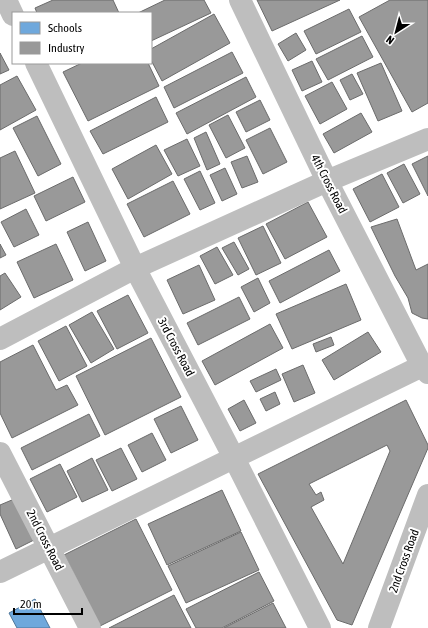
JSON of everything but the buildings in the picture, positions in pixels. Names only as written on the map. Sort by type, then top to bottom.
[{"type":"street","points":[[6,0],[12,14]]},
{"type":"street","name":"4th Cross Road","points":[[240,0],[327,181],[425,369]]},
{"type":"street","name":"3rd Cross Road","points":[[36,64],[135,268],[234,458],[320,628]]},
{"type":"street","points":[[0,339],[135,268],[327,181],[428,139]]},
{"type":"street","points":[[0,572],[234,458],[425,369]]},
{"type":"street","name":"2nd Cross Road","points":[[0,453],[90,628]]},
{"type":"street","name":"2nd Cross Road","points":[[379,628],[428,495]]}]
